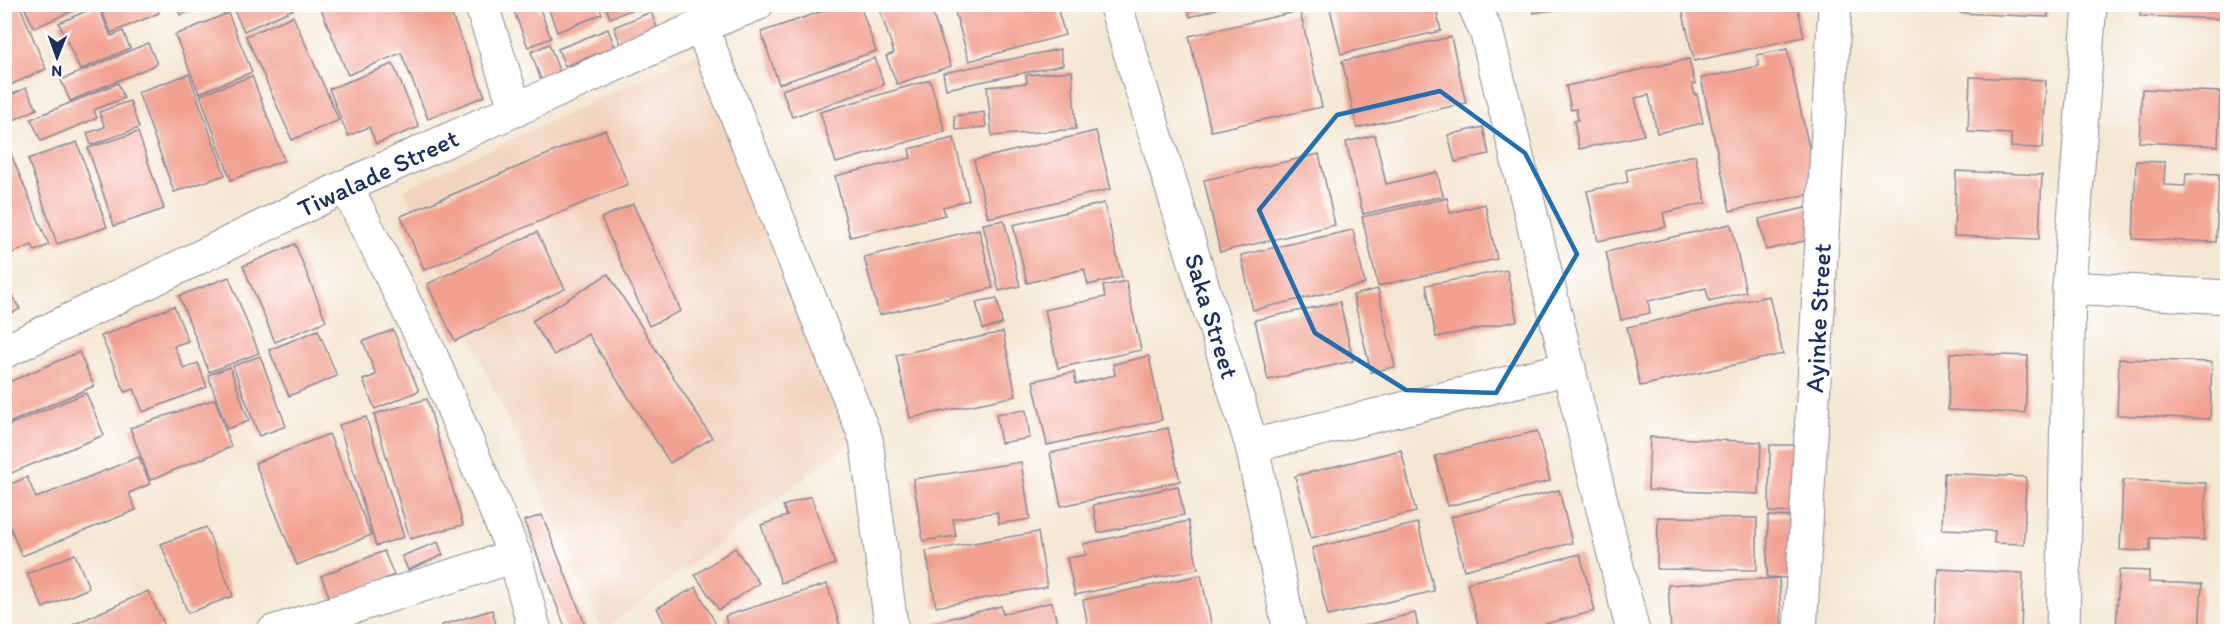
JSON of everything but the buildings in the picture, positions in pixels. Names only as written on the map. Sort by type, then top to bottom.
[{"type":"street","points":[[481,4],[516,110]]},
{"type":"street","name":"Tiwalade Street","points":[[4,352],[346,186],[700,26],[757,4]]},
{"type":"street","name":"Saka Street","points":[[1115,4],[1252,446],[1290,632]]},
{"type":"street","points":[[1474,4],[1487,34],[1633,632]]},
{"type":"street","name":"Ayinke Street","points":[[1800,632],[1835,4]]},
{"type":"street","points":[[2063,632],[2069,288],[2090,4]]},
{"type":"street","points":[[700,26],[866,439],[892,632]]},
{"type":"street","points":[[346,186],[430,353],[515,556],[535,632]]},
{"type":"street","points":[[2069,288],[2228,297]]},
{"type":"street","points":[[1252,446],[1569,368]]},
{"type":"street","points":[[273,632],[515,556]]},
{"type":"highlighted area","points":[[1440,91],[1525,153],[1577,254],[1496,393],[1406,390],[1315,333],[1259,210],[1337,115]]},
{"type":"shaded area","points":[[712,46],[855,440],[603,631],[404,189]]}]
